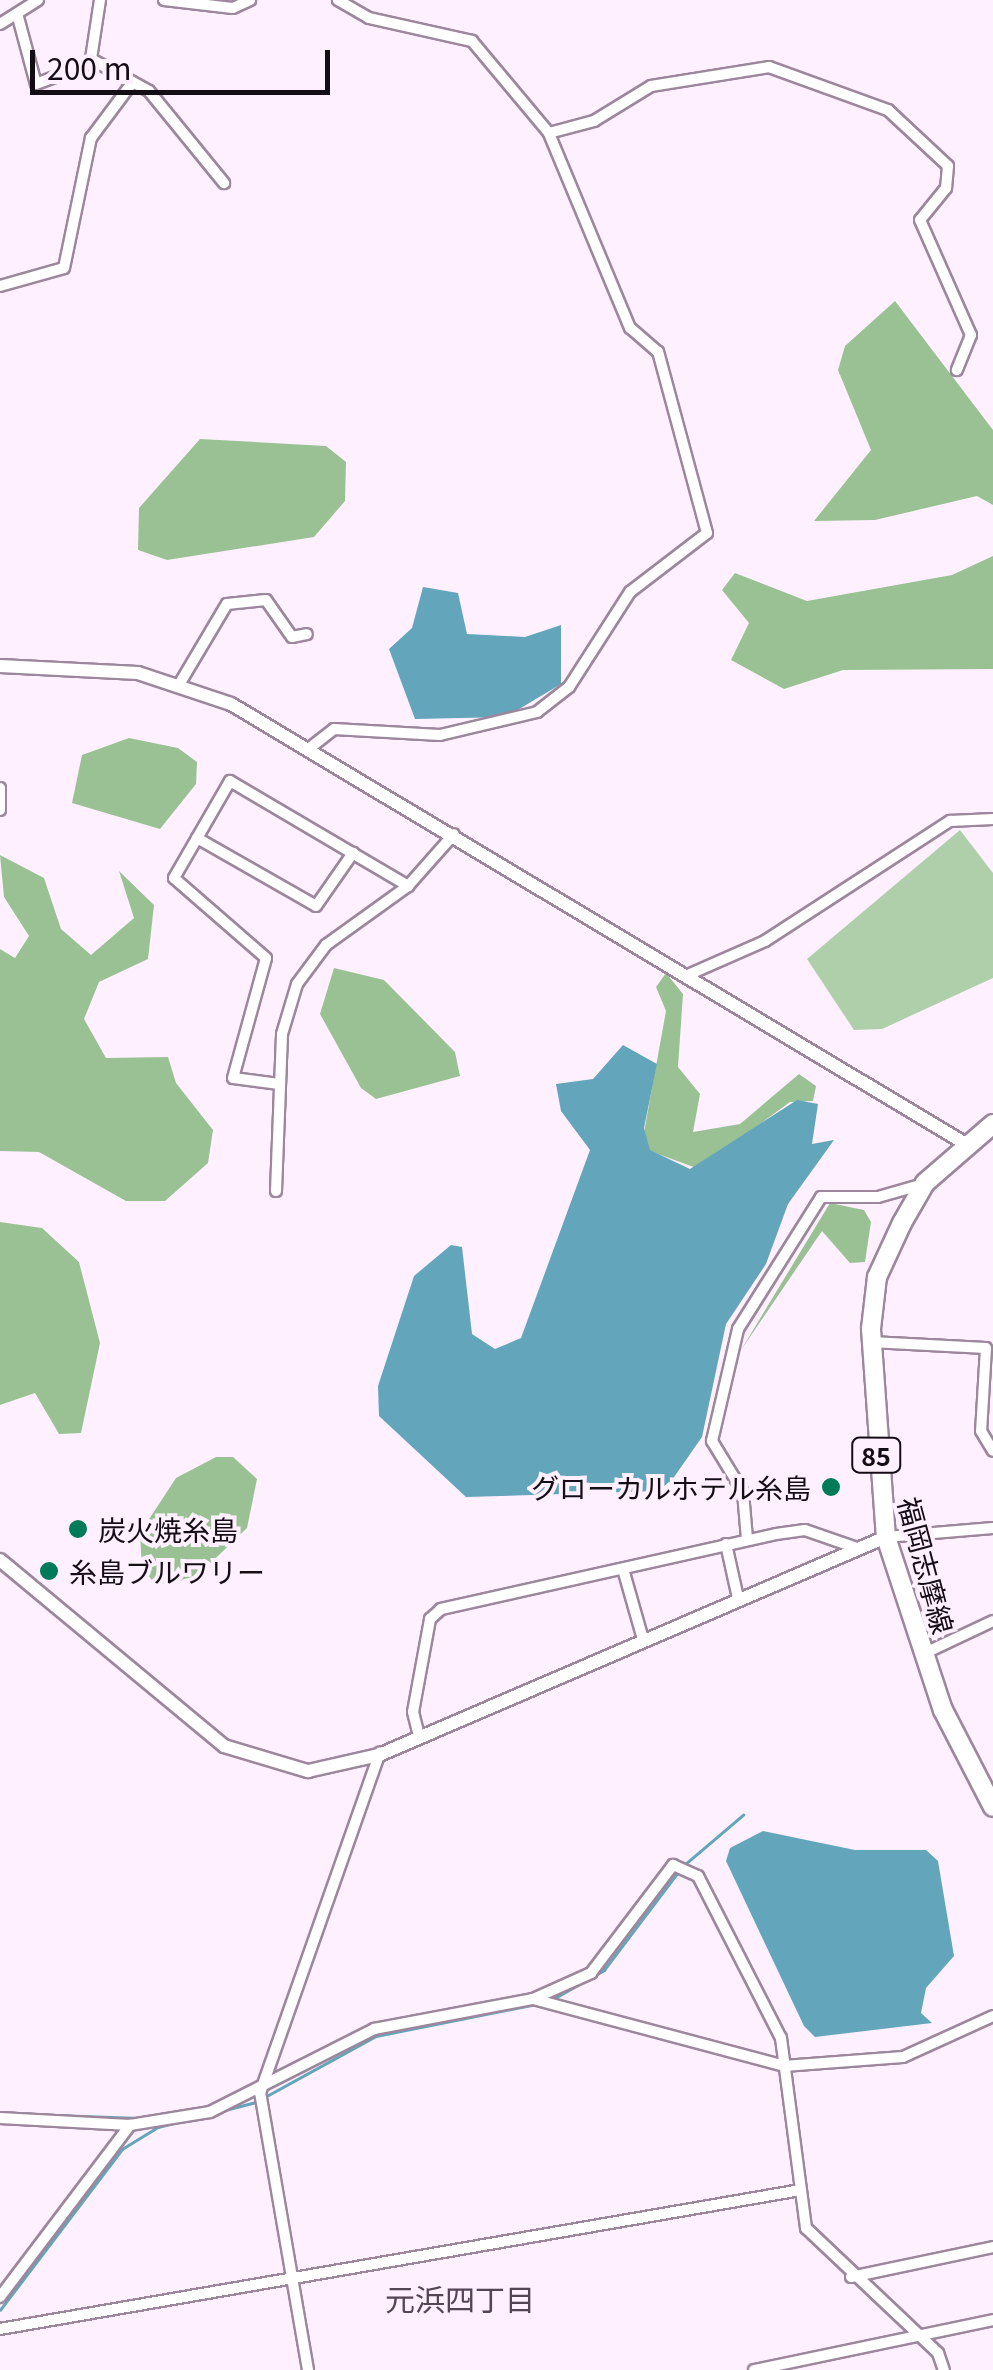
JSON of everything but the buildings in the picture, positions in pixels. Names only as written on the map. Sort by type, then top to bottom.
[{"type":"main road","name":"福岡志摩線","points":[[991,1797],[922,1655],[886,1537],[871,1342],[878,1276],[925,1184],[993,1124]]},
{"type":"street","points":[[0,24],[18,17],[38,0]]},
{"type":"street","points":[[94,62],[100,0]]},
{"type":"street","points":[[164,0],[232,8],[250,0]]},
{"type":"street","points":[[312,747],[334,730],[440,735],[537,712],[569,687],[630,592],[707,534],[658,352],[630,328],[549,133],[472,41],[369,18],[338,0]]},
{"type":"street","points":[[18,17],[36,84],[94,62],[132,83],[224,183]]},
{"type":"street","points":[[549,133],[594,120],[650,86],[769,67],[888,110],[948,166],[946,188],[920,220],[971,334],[957,370]]},
{"type":"street","points":[[0,286],[64,268],[92,138],[132,83]]},
{"type":"street","points":[[180,683],[227,604],[266,600],[292,637],[306,634]]},
{"type":"street","points":[[0,666],[180,683],[312,747],[966,1144]]},
{"type":"street","points":[[279,1084],[234,1081],[266,961],[174,878],[230,781],[408,886]]},
{"type":"street","points":[[0,788],[0,810]]},
{"type":"street","points":[[690,974],[766,941],[950,821],[993,819]]},
{"type":"street","points":[[276,1191],[279,1084],[287,1014],[308,966],[408,886],[454,834]]},
{"type":"street","points":[[197,838],[316,906],[353,853]]},
{"type":"street","points":[[746,1539],[743,1492],[712,1440],[738,1329],[821,1197],[878,1197],[925,1184]]},
{"type":"street","points":[[871,1342],[986,1348],[981,1431],[993,1451]]},
{"type":"street","points":[[0,1560],[239,1756],[308,1771],[380,1753],[886,1537],[993,1528]]},
{"type":"street","points":[[419,1736],[412,1712],[435,1612],[746,1539],[806,1530],[857,1548]]},
{"type":"street","points":[[726,1544],[738,1598]]},
{"type":"street","points":[[623,1568],[643,1639]]},
{"type":"street","points":[[922,1655],[993,1621]]},
{"type":"street","points":[[308,2370],[261,2097],[380,1753]]},
{"type":"street","points":[[0,2118],[130,2126],[261,2097],[374,2029],[534,2000],[591,1974],[673,1864],[698,1876],[780,2038],[795,2190],[806,2228],[851,2276],[924,2339],[944,2370]]},
{"type":"street","points":[[534,2000],[784,2066],[902,2057],[993,2016]]},
{"type":"street","points":[[0,2297],[130,2126]]},
{"type":"street","points":[[0,2329],[292,2281],[795,2190]]},
{"type":"street","points":[[851,2276],[993,2247]]},
{"type":"street","points":[[754,2370],[924,2339],[993,2320]]},
{"type":"green space","points":[[895,301],[993,430],[993,505],[977,496],[875,520],[814,521],[871,450],[838,370],[845,346]]},
{"type":"green space","points":[[200,439],[326,446],[346,462],[345,501],[314,537],[167,560],[138,550],[139,508]]},
{"type":"green space","points":[[993,556],[993,669],[843,670],[784,689],[731,660],[749,623],[722,590],[735,573],[807,601],[952,575]]},
{"type":"green space","points":[[129,738],[178,748],[197,762],[196,784],[160,829],[72,803],[82,755]]},
{"type":"green space","points":[[960,830],[993,873],[993,978],[882,1029],[854,1030],[807,959]]},
{"type":"green space","points":[[0,855],[44,878],[61,929],[91,955],[134,918],[119,871],[154,905],[148,959],[99,982],[84,1019],[106,1058],[168,1057],[176,1083],[213,1130],[208,1163],[165,1201],[126,1201],[39,1152],[0,1151],[0,949],[15,958],[29,936],[4,897]]},
{"type":"green space","points":[[334,968],[384,980],[455,1052],[460,1076],[376,1099],[361,1088],[320,1014]]},
{"type":"green space","points":[[666,973],[683,994],[678,1067],[700,1094],[693,1132],[740,1124],[799,1074],[816,1086],[813,1101],[790,1102],[699,1169],[650,1151],[643,1138],[666,1011],[656,987]]},
{"type":"green space","points":[[830,1203],[864,1210],[871,1222],[865,1262],[850,1263],[822,1231],[741,1350]]},
{"type":"green space","points":[[0,1222],[42,1228],[79,1262],[100,1343],[81,1433],[59,1434],[35,1393],[0,1405]]},
{"type":"green space","points":[[216,1457],[233,1457],[257,1479],[247,1528],[195,1578],[156,1585],[142,1568],[140,1533],[176,1478]]},
{"type":"water","points":[[423,587],[458,593],[467,634],[525,637],[561,625],[561,684],[506,717],[415,719],[389,649],[412,628]]},
{"type":"water","points":[[623,1045],[657,1064],[644,1128],[650,1150],[690,1169],[797,1100],[818,1104],[812,1144],[834,1140],[788,1204],[766,1264],[726,1324],[702,1437],[672,1480],[658,1491],[466,1497],[379,1416],[378,1386],[414,1276],[451,1245],[462,1247],[472,1334],[495,1349],[521,1338],[590,1150],[561,1111],[556,1084],[593,1079]]},
{"type":"water","points":[[763,1831],[855,1850],[926,1850],[938,1861],[954,1956],[926,1988],[921,2013],[932,2023],[815,2037],[804,2026],[726,1861],[730,1848]]},
{"type":"waterway","points":[[683,1866],[743,1815]]},
{"type":"waterway","points":[[553,1999],[604,1970],[678,1872]]},
{"type":"waterway","points":[[263,2098],[376,2036],[536,2004]]},
{"type":"waterway","points":[[0,2310],[122,2149],[158,2127],[256,2102]]},
{"type":"waterway","points":[[27,2114],[139,2118]]},
{"type":"place","name":"グローカルホテル糸島","points":[[831,1487]]},
{"type":"place","name":"炭火焼糸島","points":[[78,1529]]},
{"type":"place","name":"糸島ブルワリー","points":[[49,1571]]},
{"type":"district","name":"元浜四丁目","points":[[460,2298]]}]
